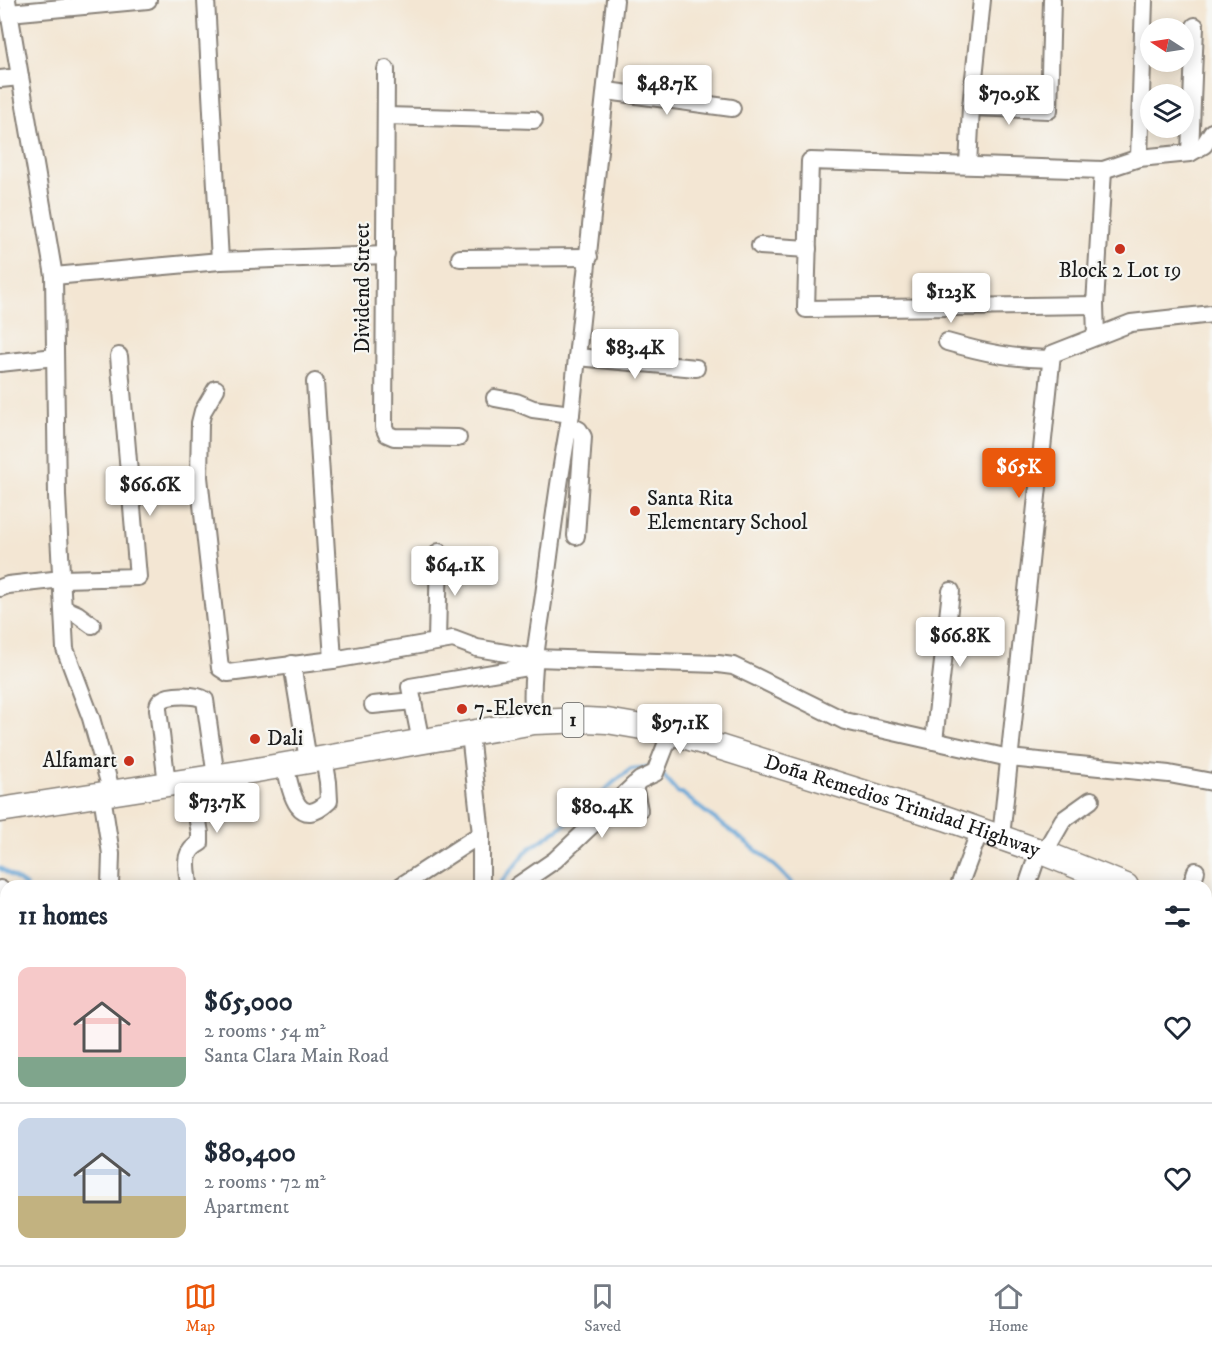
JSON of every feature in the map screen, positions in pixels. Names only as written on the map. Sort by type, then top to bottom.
[{"type":"highway","name":"Doña Remedios Trinidad Highway","points":[[0,810],[216,777],[534,722],[607,721],[671,732],[991,834],[1111,880]]},
{"type":"street","points":[[110,880],[107,794],[91,718],[65,649],[57,496],[54,276],[8,7],[148,0]]},
{"type":"street","points":[[206,0],[220,261]]},
{"type":"street","points":[[534,722],[531,698],[535,662],[559,477],[570,419],[615,0]]},
{"type":"street","points":[[968,165],[971,107],[982,0]]},
{"type":"street","points":[[971,107],[1048,110],[1052,0]]},
{"type":"street","points":[[1139,158],[1144,0]]},
{"type":"street","points":[[1190,153],[1195,26]]},
{"type":"street","name":"Dividend Street","points":[[386,69],[384,427],[387,434],[394,438],[458,438]]},
{"type":"street","points":[[0,79],[20,78]]},
{"type":"street","points":[[607,91],[732,108]]},
{"type":"street","points":[[386,116],[534,120]]},
{"type":"street","points":[[1095,305],[806,309],[810,161],[1103,170],[1139,158],[1190,153],[1204,145],[1212,132]]},
{"type":"street","points":[[1096,336],[1095,305],[1103,170]]},
{"type":"street","points":[[760,246],[808,249]]},
{"type":"street","points":[[54,276],[220,261],[386,255]]},
{"type":"street","points":[[460,258],[589,257]]},
{"type":"street","points":[[963,880],[991,834],[1010,758],[1052,354],[1131,323],[1212,314]]},
{"type":"street","points":[[947,342],[990,354],[1025,359],[1051,359]]},
{"type":"street","points":[[0,588],[8,585],[62,579],[138,577],[119,356]]},
{"type":"street","points":[[0,363],[55,357]]},
{"type":"street","points":[[577,357],[696,368]]},
{"type":"street","points":[[315,382],[333,660]]},
{"type":"street","points":[[216,389],[203,411],[200,423],[199,477],[220,668],[228,673],[333,660],[453,639],[477,648],[535,662]]},
{"type":"street","points":[[495,398],[516,402],[570,419],[584,438],[576,536]]},
{"type":"street","points":[[437,641],[439,552]]},
{"type":"street","points":[[934,741],[951,591]]},
{"type":"street","points":[[63,608],[77,614],[92,625]]},
{"type":"street","points":[[422,742],[410,687],[535,662],[718,664],[733,666],[844,721],[1010,758],[1169,774],[1212,782]]},
{"type":"street","points":[[292,664],[305,761]]},
{"type":"street","points":[[189,880],[188,851],[200,843],[200,833],[179,782],[158,709],[163,699],[199,695],[205,700],[216,777]]},
{"type":"street","points":[[373,705],[413,701]]},
{"type":"street","points":[[526,880],[555,860],[634,785],[655,773],[671,732]]},
{"type":"street","points":[[471,734],[481,834],[481,880]]},
{"type":"street","points":[[634,785],[639,810]]},
{"type":"street","points":[[1030,880],[1042,852],[1063,820],[1091,800]]},
{"type":"street","points":[[410,880],[481,834]]},
{"type":"waterway","points":[[503,880],[529,849],[570,821],[614,782],[631,769],[650,767]]},
{"type":"waterway","points":[[661,773],[678,793],[682,793],[768,860],[788,880]]},
{"type":"waterway","points":[[0,868],[17,880]]},
{"type":"place","name":"Block 2 Lot 19","points":[[1120,249]]},
{"type":"place","name":"Santa Rita Elementary School","points":[[635,511]]},
{"type":"place","name":"7-Eleven","points":[[462,709]]},
{"type":"place","name":"Dali","points":[[255,739]]},
{"type":"place","name":"Alfamart","points":[[129,761]]}]
